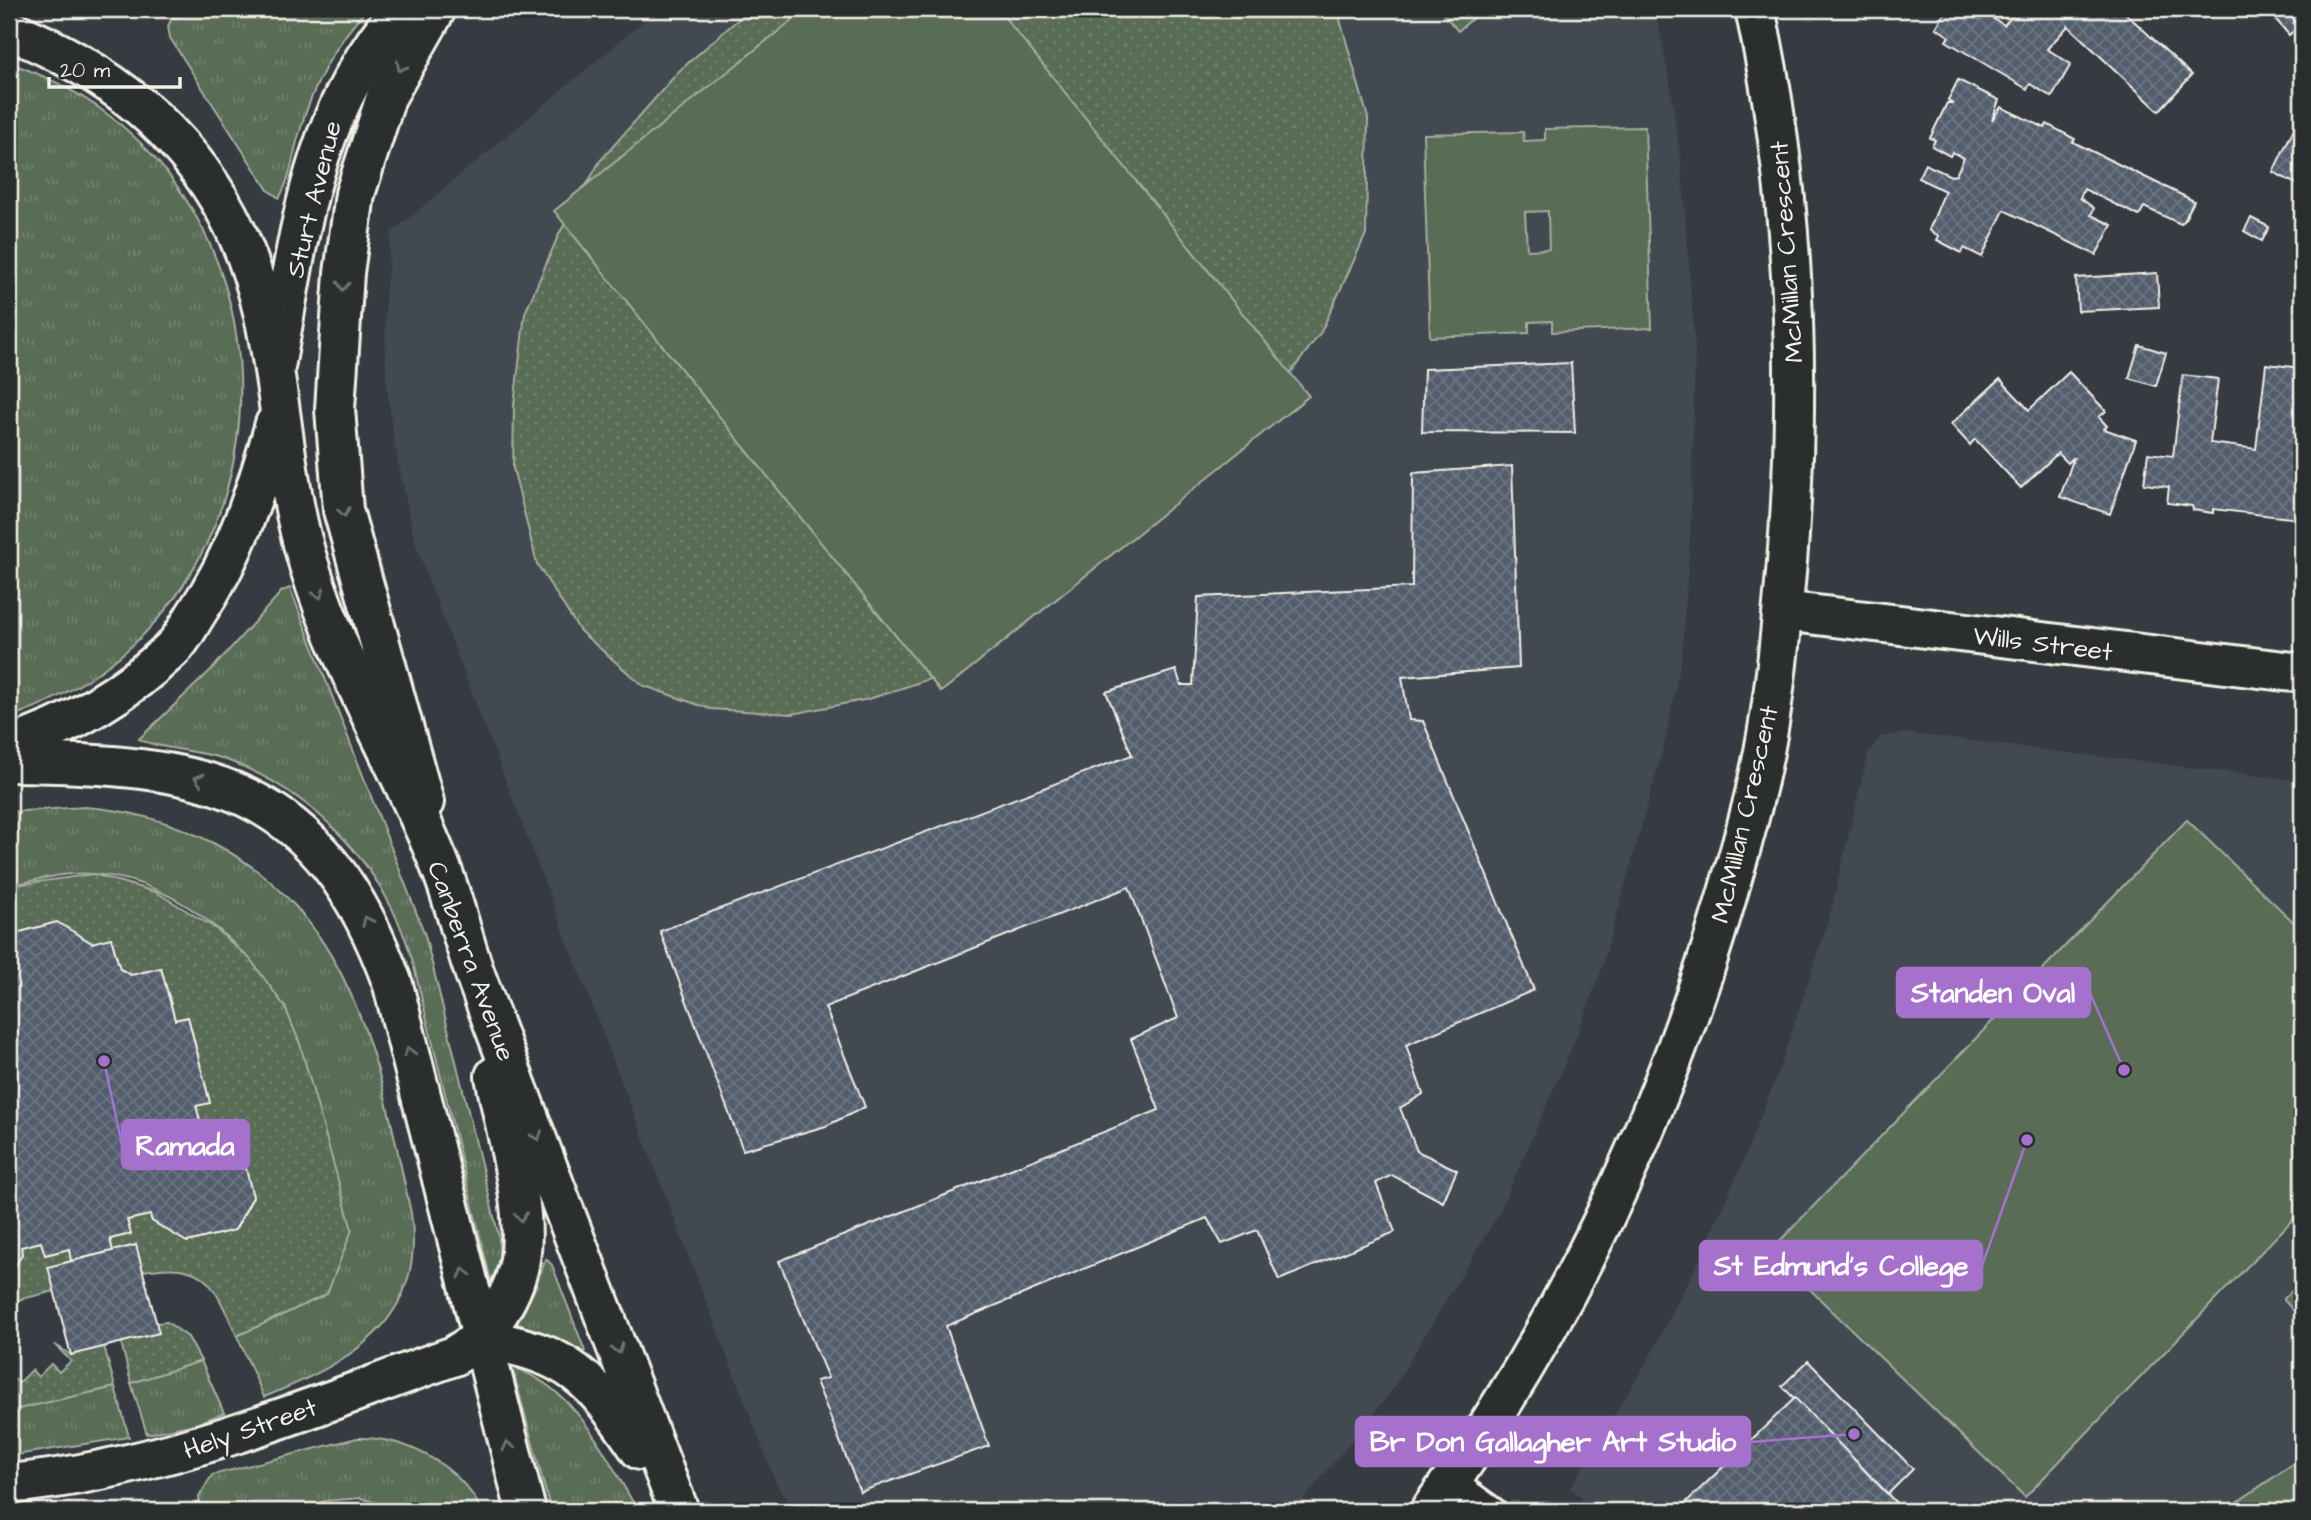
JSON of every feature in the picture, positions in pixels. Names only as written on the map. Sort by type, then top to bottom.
[{"type":"main road","name":"Sturt Avenue","points":[[275,366],[304,212],[326,131],[354,72],[376,38],[401,9]]},
{"type":"main road","points":[[436,9],[386,97],[355,194],[340,321],[335,440],[343,510],[351,544],[443,873]]},
{"type":"main road","name":"McMillan Crescent","points":[[1441,1496],[1521,1375],[1587,1256],[1623,1181],[1677,1051],[1714,939],[1754,795],[1771,710],[1783,611],[1795,416],[1792,250],[1772,97],[1755,9]]},
{"type":"main road","name":"Canberra Avenue","points":[[9,30],[75,60],[137,102],[186,150],[227,213],[246,251],[258,288],[275,366],[296,514],[313,577],[333,632],[443,873],[477,981],[679,1511]]},
{"type":"main road","name":"Canberra Avenue","points":[[9,746],[60,727],[105,703],[173,648],[231,557],[255,495],[280,408]]},
{"type":"main road","name":"Wills Street","points":[[1783,611],[2302,673]]},
{"type":"main road","points":[[9,762],[96,764],[192,776],[224,786],[272,811],[302,833],[325,857],[363,912],[393,985],[480,1339],[526,1511]]},
{"type":"main road","points":[[477,981],[522,1229],[518,1272],[480,1339]]},
{"type":"main road","points":[[480,1339],[532,1348],[553,1356],[579,1373],[600,1392],[618,1416],[679,1511]]},
{"type":"main road","name":"Hely Street","points":[[9,1484],[48,1480],[163,1458],[454,1356],[480,1339]]},
{"type":"lane","points":[[1441,1496],[1494,1511]]},
{"type":"shaded area","points":[[658,9],[1655,9],[1670,82],[1682,169],[1695,350],[1691,520],[1682,654],[1666,738],[1601,971],[1574,1043],[1498,1215],[1389,1395],[1294,1511],[792,1511],[776,1483],[426,574],[414,538],[394,443],[386,379],[385,301],[391,233]]},
{"type":"shaded area","points":[[1905,733],[2302,781],[2302,1511],[1574,1511],[1583,1498],[1570,1488],[1649,1358],[1699,1260],[1743,1161],[1780,1067],[1829,918],[1868,753],[1881,737]]},
{"type":"green space","points":[[194,9],[367,9],[345,36],[318,81],[279,198],[268,190],[170,38],[168,26],[172,18]]},
{"type":"green space","points":[[750,9],[1337,9],[1368,118],[1366,234],[1321,332],[1250,428],[941,675],[869,699],[792,714],[710,709],[642,685],[580,631],[537,564],[513,468],[514,405],[525,313],[559,234],[600,161],[679,71]]},
{"type":"green space","points":[[806,9],[998,9],[1309,396],[941,692],[554,211]]},
{"type":"green space","points":[[1439,9],[1483,9],[1458,31]]},
{"type":"green space","points":[[9,63],[110,116],[182,194],[226,288],[240,390],[226,492],[183,586],[110,664],[9,717]]},
{"type":"green space","points":[[1645,127],[1652,328],[1552,332],[1552,321],[1529,322],[1529,333],[1430,337],[1423,134],[1523,132],[1524,141],[1545,140],[1545,129]],"holes":[[[1548,211],[1549,249],[1527,250],[1525,212]]]},
{"type":"green space","points":[[290,588],[425,935],[499,1237],[499,1264],[491,1281],[412,959],[400,925],[383,892],[364,863],[340,835],[286,790],[221,758],[139,739],[212,669],[282,591]]},
{"type":"green space","points":[[84,807],[135,814],[184,829],[215,844],[263,875],[301,913],[331,956],[355,1003],[373,1053],[411,1213],[413,1251],[407,1283],[394,1310],[376,1333],[353,1352],[326,1369],[264,1397],[237,1336],[327,1294],[300,1044],[286,1013],[245,956],[220,931],[192,909],[161,892],[128,880],[83,873],[9,886],[9,812]]},
{"type":"green space","points":[[2187,820],[2302,930],[2302,1210],[2025,1497],[1770,1251]]},
{"type":"green space","points":[[93,874],[156,892],[215,928],[250,959],[285,1007],[300,1044],[352,1230],[327,1294],[237,1336],[221,1302],[205,1280],[195,1273],[181,1269],[143,1271],[136,1245],[113,1251],[110,1239],[131,1234],[127,1220],[150,1215],[152,1221],[187,1242],[235,1230],[253,1197],[241,1149],[208,1130],[203,1131],[196,1106],[210,1102],[188,1017],[175,1020],[161,968],[131,975],[120,969],[111,938],[92,943],[57,922],[9,935],[9,886]]},
{"type":"green space","points":[[41,1242],[46,1255],[69,1249],[71,1261],[49,1267],[55,1291],[9,1302],[9,1277],[22,1254],[21,1247]]},
{"type":"green space","points":[[546,1259],[552,1265],[585,1351],[583,1355],[515,1322],[533,1293]]},
{"type":"green space","points":[[2302,1282],[2302,1320],[2283,1299]]},
{"type":"green space","points":[[167,1322],[188,1337],[201,1361],[131,1383],[121,1342],[156,1323]]},
{"type":"green space","points":[[54,1344],[71,1355],[104,1346],[115,1387],[9,1411],[11,1375],[19,1383],[32,1370],[38,1377],[51,1364],[59,1372],[71,1361]]},
{"type":"green space","points":[[201,1361],[224,1413],[195,1424],[147,1434],[131,1383]]},
{"type":"green space","points":[[512,1367],[535,1377],[555,1391],[572,1408],[601,1447],[638,1511],[551,1511]]},
{"type":"green space","points":[[115,1387],[129,1437],[9,1456],[9,1411]]},
{"type":"green space","points":[[357,1438],[394,1442],[430,1457],[460,1480],[482,1511],[401,1511],[361,1498],[325,1501],[296,1511],[200,1511],[199,1497],[212,1475]]},
{"type":"green space","points":[[2302,1458],[2302,1511],[2224,1511]]},
{"type":"building","points":[[1947,9],[1977,9],[2004,25],[2019,9],[2121,9],[2192,75],[2159,111],[2068,26],[2047,49],[2071,64],[2052,97],[2030,84],[2027,89],[1946,41],[1949,36],[1936,28]]},
{"type":"building","points":[[2267,9],[2302,9],[2302,24],[2289,35]]},
{"type":"building","points":[[1958,80],[1999,100],[1992,120],[2001,107],[2045,128],[2047,124],[2075,139],[2073,142],[2194,201],[2184,221],[2181,224],[2144,207],[2139,216],[2084,189],[2080,198],[2094,208],[2091,215],[2112,225],[2096,255],[2004,210],[1982,257],[1964,248],[1962,253],[1937,240],[1939,236],[1929,230],[1945,191],[1918,178],[1925,164],[1951,176],[1956,175],[1964,158],[1952,152],[1950,156],[1932,146],[1935,140],[1930,138],[1947,103],[1952,103],[1948,100]]},
{"type":"building","points":[[2298,120],[2302,122],[2302,187],[2273,172]]},
{"type":"building","points":[[2251,218],[2269,227],[2262,241],[2244,231]]},
{"type":"building","points":[[2157,273],[2159,307],[2078,311],[2076,278]]},
{"type":"building","points":[[2139,345],[2166,353],[2156,386],[2129,378]]},
{"type":"building","points":[[1571,363],[1575,433],[1422,432],[1424,369]]},
{"type":"building","points":[[2266,364],[2302,368],[2295,442],[2302,443],[2299,519],[2213,509],[2213,513],[2193,510],[2192,506],[2167,503],[2169,487],[2144,484],[2148,453],[2173,456],[2183,375],[2218,379],[2210,443],[2256,449]]},
{"type":"building","points":[[2069,372],[2106,411],[2099,417],[2107,426],[2104,429],[2136,440],[2110,514],[2060,497],[2074,457],[2068,463],[2058,453],[2021,488],[1975,439],[1970,445],[1951,424],[2000,379],[2029,410]]},
{"type":"building","points":[[1512,466],[1519,668],[1402,677],[1409,720],[1423,721],[1534,990],[1406,1045],[1423,1094],[1400,1108],[1417,1151],[1457,1170],[1443,1202],[1392,1175],[1376,1183],[1395,1232],[1279,1280],[1257,1230],[1222,1244],[1207,1218],[946,1326],[989,1446],[860,1492],[816,1381],[828,1378],[779,1261],[1159,1110],[1131,1039],[1178,1018],[1129,887],[825,1007],[865,1107],[826,1126],[743,1150],[660,931],[1132,755],[1106,692],[1176,670],[1181,685],[1193,685],[1198,597],[1412,587],[1413,473]]},
{"type":"building","points":[[57,922],[92,943],[111,938],[120,969],[131,975],[161,968],[175,1020],[188,1017],[210,1103],[196,1106],[203,1131],[208,1130],[241,1149],[253,1197],[235,1230],[187,1242],[152,1221],[150,1215],[127,1220],[131,1234],[110,1239],[113,1251],[71,1261],[69,1249],[45,1255],[41,1242],[21,1247],[22,1254],[9,1277],[9,935]]},
{"type":"building","points":[[136,1245],[159,1333],[71,1355],[48,1267]]},
{"type":"building","points":[[1808,1361],[1913,1469],[1888,1494],[1782,1386]]},
{"type":"building","points":[[1795,1398],[1904,1511],[1677,1511]]},
{"type":"place","name":"Ramada","points":[[104,1061]]},
{"type":"place","name":"Standen Oval","points":[[2124,1070]]},
{"type":"place","name":"St Edmund's College","points":[[2027,1140]]},
{"type":"place","name":"Br Don Gallagher Art Studio","points":[[1854,1434]]}]
